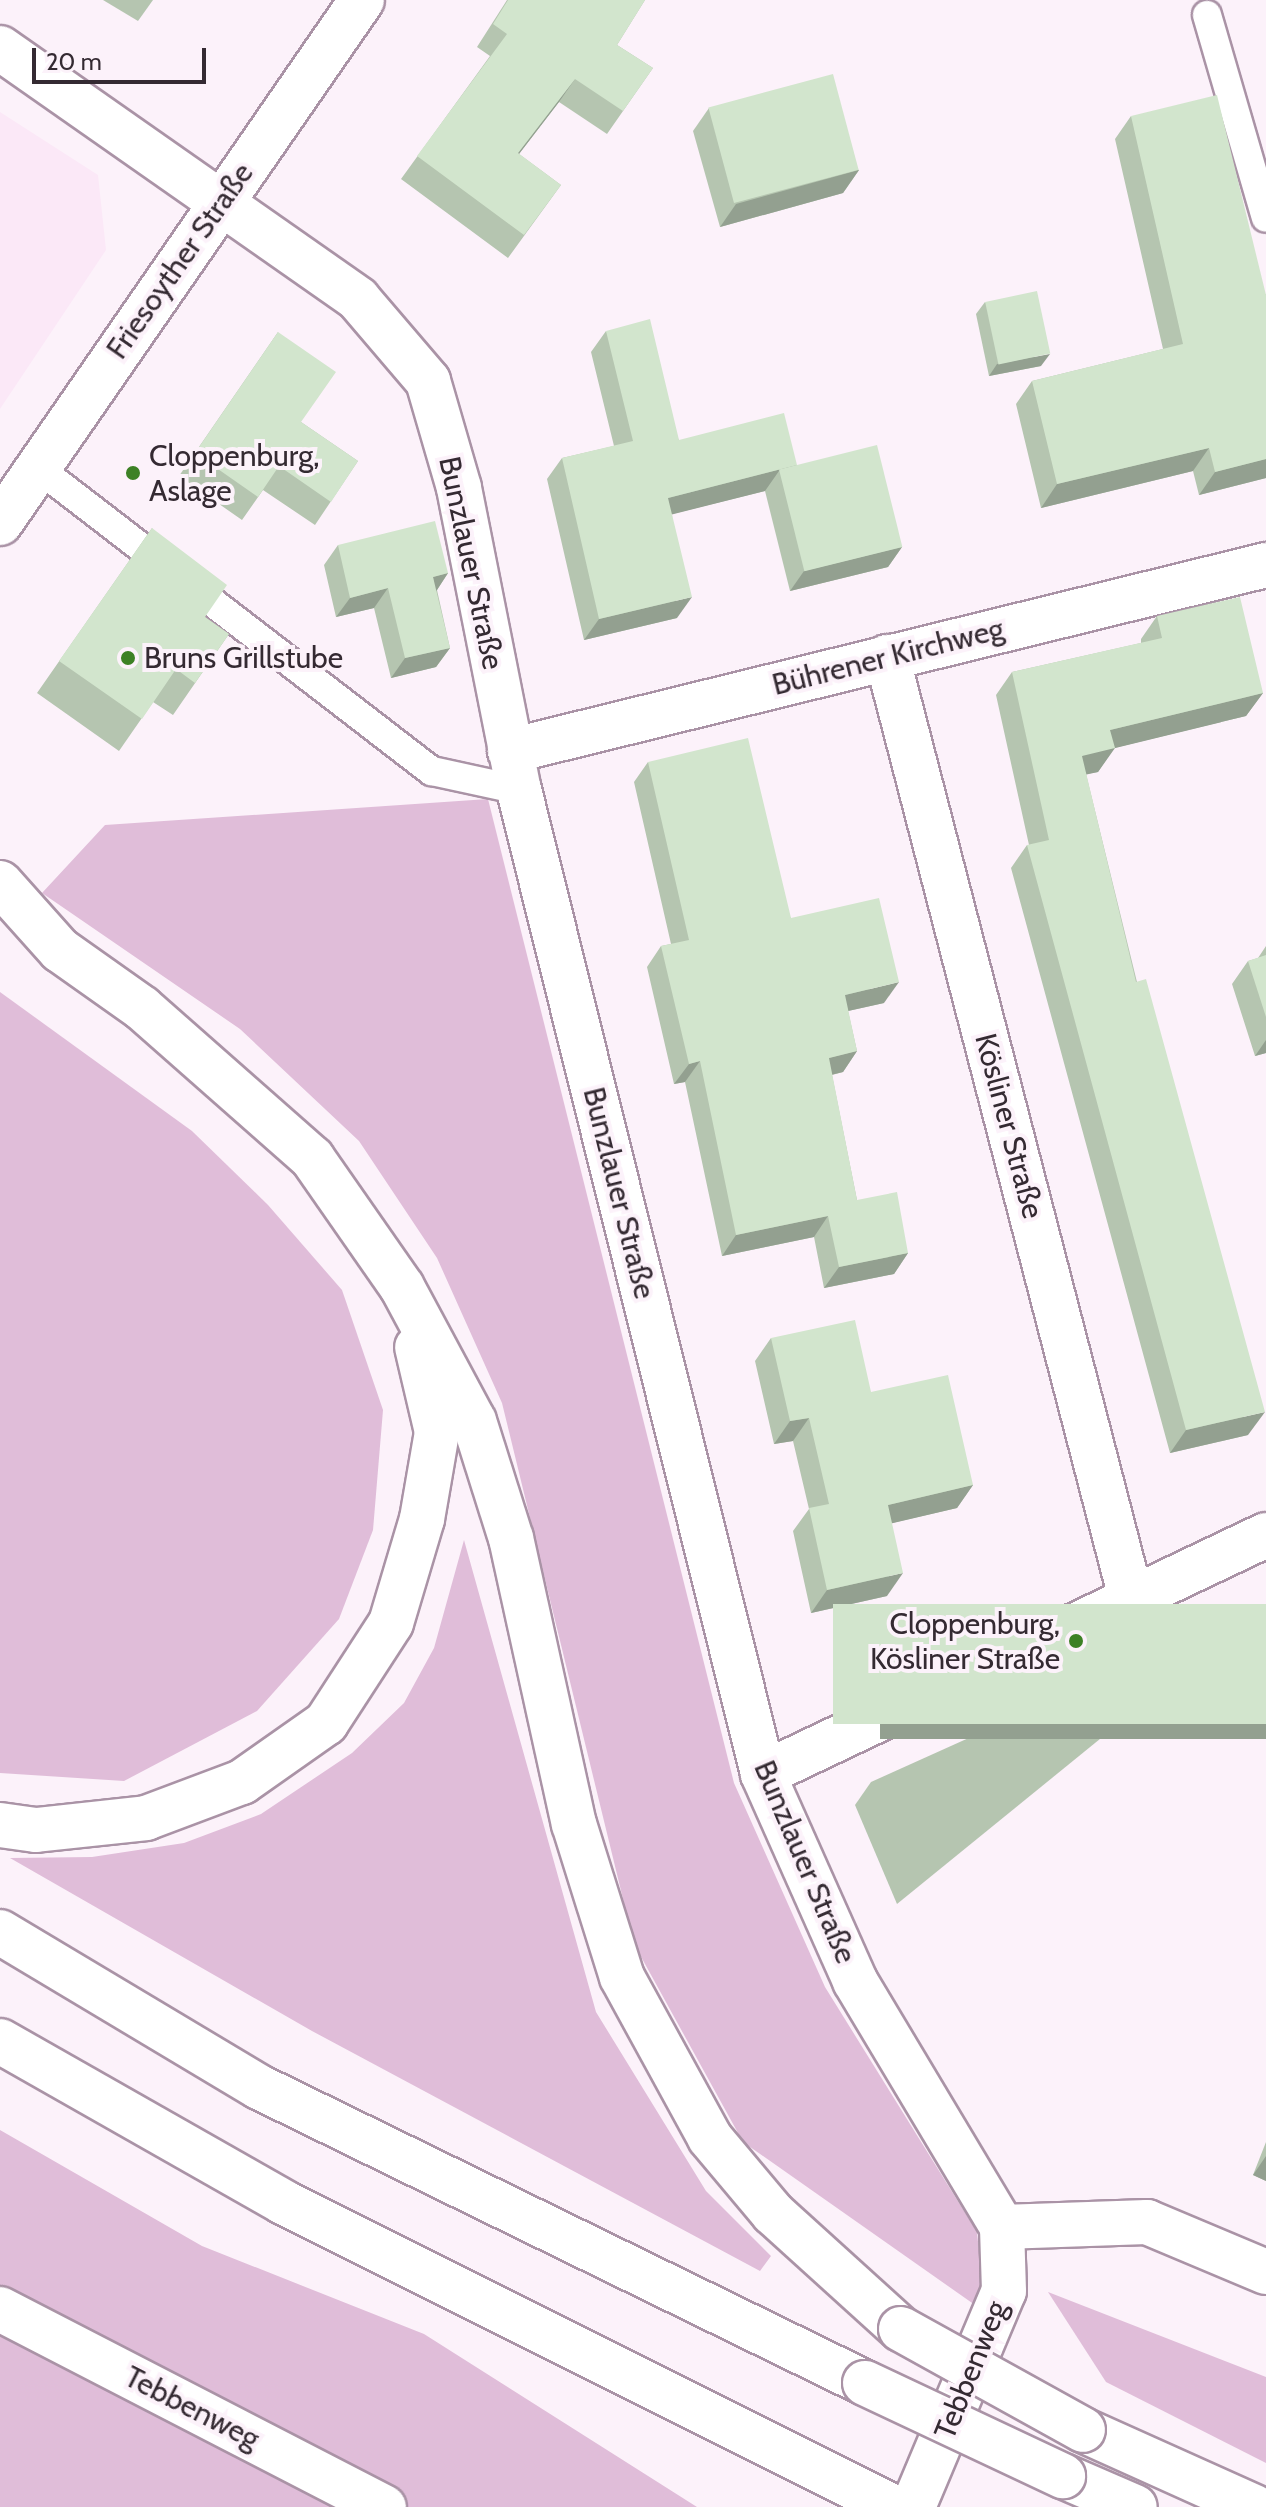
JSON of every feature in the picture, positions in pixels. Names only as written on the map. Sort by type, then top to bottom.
[{"type":"main road","name":"Friesoyther Straße","points":[[0,523],[362,0]]},
{"type":"main road","name":"Bunzlauer Straße","points":[[0,48],[358,299],[428,381],[459,488],[514,770],[763,1774],[855,1981],[1002,2227]]},
{"type":"main road","name":"Bührener Kirchweg","points":[[514,770],[887,657],[1265,569]]},
{"type":"main road","name":"Kösliner Straße","points":[[887,657],[1130,1594]]},
{"type":"main road","points":[[0,883],[60,950],[142,1008],[312,1158],[402,1287],[474,1421],[511,1538],[574,1824],[629,1991],[710,2138],[773,2213],[901,2329],[1083,2430],[1254,2507]]},
{"type":"main road","points":[[0,929],[60,950]]},
{"type":"main road","points":[[0,1825],[36,1830],[146,1818],[242,1782],[326,1723],[391,1623],[437,1432],[402,1287]]},
{"type":"main road","points":[[763,1774],[1130,1594],[1266,1535]]},
{"type":"main road","points":[[0,1932],[259,2087],[865,2383],[1135,2507]]},
{"type":"main road","points":[[0,2041],[283,2202],[808,2468],[893,2507]]},
{"type":"main road","points":[[1002,2227],[1147,2222],[1266,2272]]},
{"type":"main road","name":"Tebbenweg","points":[[913,2507],[1004,2291],[1002,2227]]},
{"type":"main road","name":"Tebbenweg","points":[[0,2309],[384,2507]]},
{"type":"lane","points":[[1207,15],[1266,218]]},
{"type":"lane","points":[[38,468],[432,771],[514,770]]},
{"type":"shaded area","points":[[0,112],[98,175],[106,250],[0,409]]},
{"type":"shaded area","points":[[488,799],[734,1783],[825,1987],[977,2232],[983,2291],[975,2305],[743,2142],[634,1944],[502,1403],[437,1258],[359,1141],[240,1029],[42,893],[105,825]]},
{"type":"shaded area","points":[[0,992],[192,1131],[268,1205],[342,1290],[383,1410],[373,1530],[339,1619],[257,1711],[124,1781],[0,1773]]},
{"type":"shaded area","points":[[464,1540],[596,2012],[706,2191],[771,2256],[760,2271],[312,2031],[10,1858],[92,1857],[184,1843],[261,1814],[352,1753],[404,1703],[434,1648]]},
{"type":"shaded area","points":[[0,2130],[202,2246],[424,2334],[697,2507],[0,2507]]},
{"type":"shaded area","points":[[1048,2292],[1266,2377],[1266,2463],[1106,2382]]},
{"type":"building","points":[[508,0],[645,0],[617,45],[653,68],[623,111],[575,79],[518,153],[561,185],[524,235],[417,156],[507,34],[493,24]]},
{"type":"building","points":[[833,74],[859,170],[734,203],[708,107]]},
{"type":"building","points":[[1217,95],[1266,295],[1266,459],[1215,472],[1209,448],[1057,484],[1032,381],[1183,344],[1131,116]]},
{"type":"building","points":[[1037,291],[1050,354],[998,365],[985,302]]},
{"type":"building","points":[[650,319],[679,440],[784,413],[797,465],[668,498],[692,597],[599,619],[562,458],[633,441],[606,331]]},
{"type":"building","points":[[278,332],[336,372],[301,422],[358,461],[331,502],[279,466],[258,497],[195,453]]},
{"type":"building","points":[[877,445],[902,547],[804,571],[779,469]]},
{"type":"building","points":[[435,521],[448,573],[433,577],[450,648],[405,658],[388,588],[350,598],[338,545]]},
{"type":"building","name":"Bruns Grillstube","points":[[152,528],[227,585],[205,617],[229,634],[195,683],[176,669],[142,719],[59,661]]},
{"type":"building","points":[[1240,597],[1263,693],[1110,730],[1115,748],[1082,756],[1136,982],[1146,979],[1265,1412],[1186,1430],[1027,845],[1049,840],[1012,672],[1162,638],[1157,616]]},
{"type":"building","points":[[748,738],[791,918],[879,898],[899,982],[845,995],[857,1051],[829,1058],[857,1200],[897,1192],[908,1253],[839,1267],[828,1216],[736,1235],[700,1061],[689,1064],[661,946],[689,940],[648,762]]},
{"type":"building","points":[[1266,955],[1266,1017],[1248,961]]},
{"type":"building","points":[[855,1320],[871,1392],[948,1375],[973,1485],[888,1505],[903,1573],[827,1590],[809,1508],[829,1504],[809,1418],[790,1421],[771,1338]]},
{"type":"building","points":[[833,1604],[1266,1604],[1266,1724],[833,1724]]},
{"type":"place","name":"Cloppenburg, Aslage","points":[[133,473]]},
{"type":"place","name":"Bruns Grillstube","points":[[128,658]]},
{"type":"place","name":"Cloppenburg, Kösliner Straße","points":[[1076,1641]]}]
